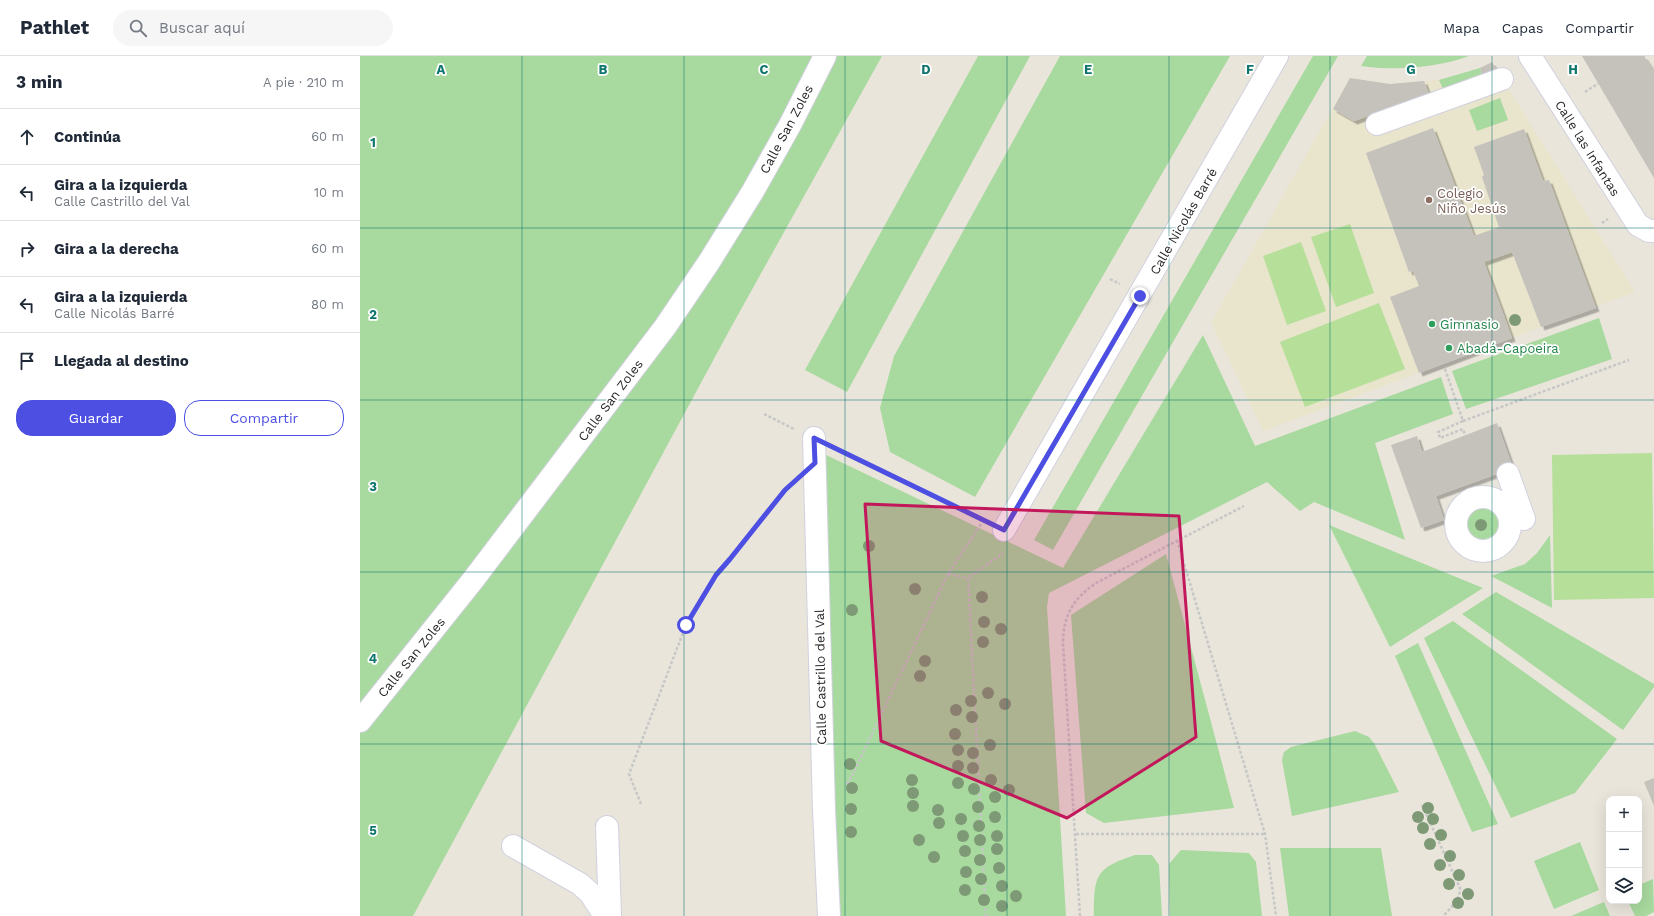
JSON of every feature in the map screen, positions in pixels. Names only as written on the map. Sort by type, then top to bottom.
[{"type":"street","name":"Calle San Zoles","points":[[360,721],[474,580],[665,327],[709,262],[753,191],[790,125],[825,56]]},
{"type":"street","name":"Calle Nicolás Barré","points":[[1004,530],[1277,56]]},
{"type":"street","name":"Calle las Infantas","points":[[1530,56],[1638,225],[1649,231],[1654,231]]},
{"type":"street","points":[[1377,124],[1502,79]]},
{"type":"street","name":"Calle Castrillo del Val","points":[[814,438],[828,916]]},
{"type":"street","points":[[1508,474],[1524,519]]},
{"type":"street","points":[[607,827],[610,916]]},
{"type":"street","points":[[513,846],[580,884],[590,893],[605,916]]},
{"type":"path","points":[[1585,92],[1599,83]]},
{"type":"path","points":[[1465,435],[1463,429],[1440,438],[1438,432],[1629,360]]},
{"type":"path","points":[[1445,369],[1464,421]]},
{"type":"path","points":[[764,414],[1004,530]]},
{"type":"path","points":[[641,804],[629,774],[686,625],[716,575],[785,490],[815,463]]},
{"type":"path","points":[[1080,916],[1076,834],[1062,643],[1062,633],[1066,622],[1075,600],[1096,583],[1244,506]]},
{"type":"path","points":[[824,810],[842,792],[852,776],[948,574],[984,520]]},
{"type":"path","points":[[1178,540],[1265,834],[1276,916]]},
{"type":"path","points":[[948,574],[968,578],[1004,553]]},
{"type":"path","points":[[968,578],[986,916]]},
{"type":"path","points":[[1422,805],[1461,892],[1442,916]]},
{"type":"path","points":[[1076,834],[1265,834]]},
{"type":"highlighted area","points":[[865,504],[1179,516],[1196,737],[1067,818],[881,741]]},
{"type":"shaded area","name":"Colegio Niño Jesús","points":[[1492,62],[1635,292],[1263,431],[1211,322],[1350,78],[1390,84],[1421,82],[1442,79],[1480,68]]},
{"type":"green space","points":[[360,56],[882,56],[729,331],[413,916],[360,916]]},
{"type":"green space","points":[[978,56],[1030,56],[847,392],[805,370]]},
{"type":"green space","points":[[1060,56],[1230,56],[975,497],[890,452],[880,408],[894,356]]},
{"type":"green space","points":[[1313,56],[1338,56],[1053,550],[1034,540]]},
{"type":"green space","points":[[1367,56],[1469,56],[1429,66],[1388,68],[1361,66]]},
{"type":"green space","points":[[1480,68],[1483,77],[1444,91],[1439,80]]},
{"type":"green space","points":[[1500,98],[1508,120],[1477,131],[1469,110]]},
{"type":"green space","points":[[1350,224],[1374,293],[1336,307],[1311,237]]},
{"type":"green space","points":[[1301,242],[1326,311],[1287,325],[1263,256]]},
{"type":"green space","points":[[1379,303],[1405,369],[1305,407],[1280,342]]},
{"type":"green space","points":[[1599,318],[1612,359],[1466,409],[1452,371]]},
{"type":"green space","points":[[1203,335],[1255,446],[1441,377],[1453,414],[1375,443],[1405,540],[1314,502],[1300,511],[1267,482],[1049,593],[1047,607],[1066,916],[836,916],[826,628],[826,455],[1063,568]]},
{"type":"green space","points":[[1652,453],[1654,598],[1554,600],[1552,455]]},
{"type":"green space","points":[[1482,506],[1495,512],[1501,525],[1495,538],[1482,544],[1469,538],[1463,525],[1469,512]]},
{"type":"green space","points":[[1329,525],[1483,588],[1390,647]]},
{"type":"green space","points":[[1550,535],[1552,608],[1491,576],[1525,564],[1537,553]]},
{"type":"green space","points":[[1166,554],[1234,808],[1104,823],[1086,813],[1071,615]]},
{"type":"green space","points":[[1496,592],[1654,684],[1654,687],[1623,730],[1462,614]]},
{"type":"green space","points":[[1453,621],[1617,739],[1575,793],[1511,818],[1424,638]]},
{"type":"green space","points":[[1418,643],[1498,824],[1472,832],[1395,656]]},
{"type":"green space","points":[[1355,731],[1369,737],[1374,743],[1399,792],[1292,816],[1282,760],[1284,752],[1291,747]]},
{"type":"green space","points":[[1580,842],[1599,890],[1554,909],[1534,861]]},
{"type":"green space","points":[[1280,848],[1381,848],[1392,916],[1289,916]]},
{"type":"green space","points":[[1181,850],[1249,853],[1256,862],[1262,916],[1170,916],[1169,864]]},
{"type":"green space","points":[[1135,855],[1152,855],[1159,865],[1162,916],[1094,916],[1096,883],[1104,869],[1112,864]]},
{"type":"green space","points":[[1653,879],[1654,912],[1646,916],[1635,916],[1629,904],[1642,904],[1642,884]]},
{"type":"green space","points":[[1604,902],[1610,916],[1571,916]]},
{"type":"building","points":[[1582,56],[1644,56],[1654,71],[1654,178]]},
{"type":"building","points":[[1492,62],[1498,72],[1483,77],[1480,68]]},
{"type":"building","points":[[1350,78],[1390,84],[1424,81],[1429,94],[1354,121],[1333,109]]},
{"type":"building","points":[[1433,128],[1474,236],[1499,227],[1482,177],[1484,175],[1474,147],[1524,129],[1543,181],[1549,180],[1596,308],[1541,327],[1512,252],[1484,262],[1512,338],[1419,373],[1390,297],[1419,286],[1413,271],[1409,272],[1366,153]]},
{"type":"building","points":[[1497,423],[1513,468],[1436,496],[1444,520],[1421,528],[1391,445],[1417,436],[1422,452]]},
{"type":"building","points":[[1654,778],[1654,806],[1644,782]]},
{"type":"place","name":"Colegio Niño Jesús","points":[[1429,200]]},
{"type":"place","name":"Gimnasio","points":[[1432,324]]},
{"type":"place","name":"Abadá-Capoeira","points":[[1449,348]]},
{"type":"route","points":[[686,625],[716,575],[785,490],[815,463],[814,438],[1004,530],[1140,296]]}]
